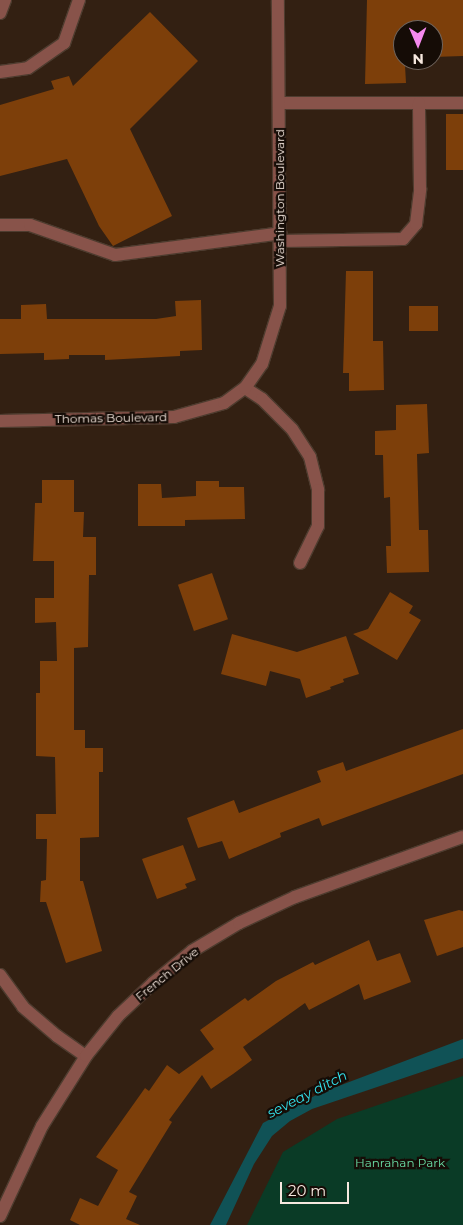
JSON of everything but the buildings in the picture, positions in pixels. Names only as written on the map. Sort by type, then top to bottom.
[{"type":"street","points":[[0,13],[5,0]]},
{"type":"street","points":[[0,72],[28,68],[64,43],[79,0]]},
{"type":"street","name":"Washington Boulevard","points":[[245,388],[262,364],[276,327],[280,306],[278,0]]},
{"type":"street","points":[[280,103],[463,102]]},
{"type":"street","points":[[0,225],[30,225],[114,255],[281,237],[403,239],[416,224],[420,189],[419,103]]},
{"type":"street","points":[[245,388],[262,399],[292,429],[310,457],[318,490],[318,526],[300,563]]},
{"type":"street","name":"Thomas Boulevard","points":[[0,421],[174,417],[209,409],[245,388]]},
{"type":"street","name":"French Drive","points":[[0,1216],[42,1126],[86,1056],[118,1016],[153,983],[192,951],[239,924],[295,897],[463,837]]},
{"type":"street","points":[[0,975],[23,1007],[56,1036],[86,1056]]},
{"type":"green space","name":"Hanrahan Park","points":[[463,1076],[463,1225],[247,1225],[283,1152],[337,1119]]},
{"type":"water","points":[[463,1039],[463,1058],[312,1109],[290,1121],[272,1136],[254,1164],[226,1225],[210,1225],[263,1123],[320,1093]]},
{"type":"water label","name":"seveay ditch","points":[[307,1094]]}]
